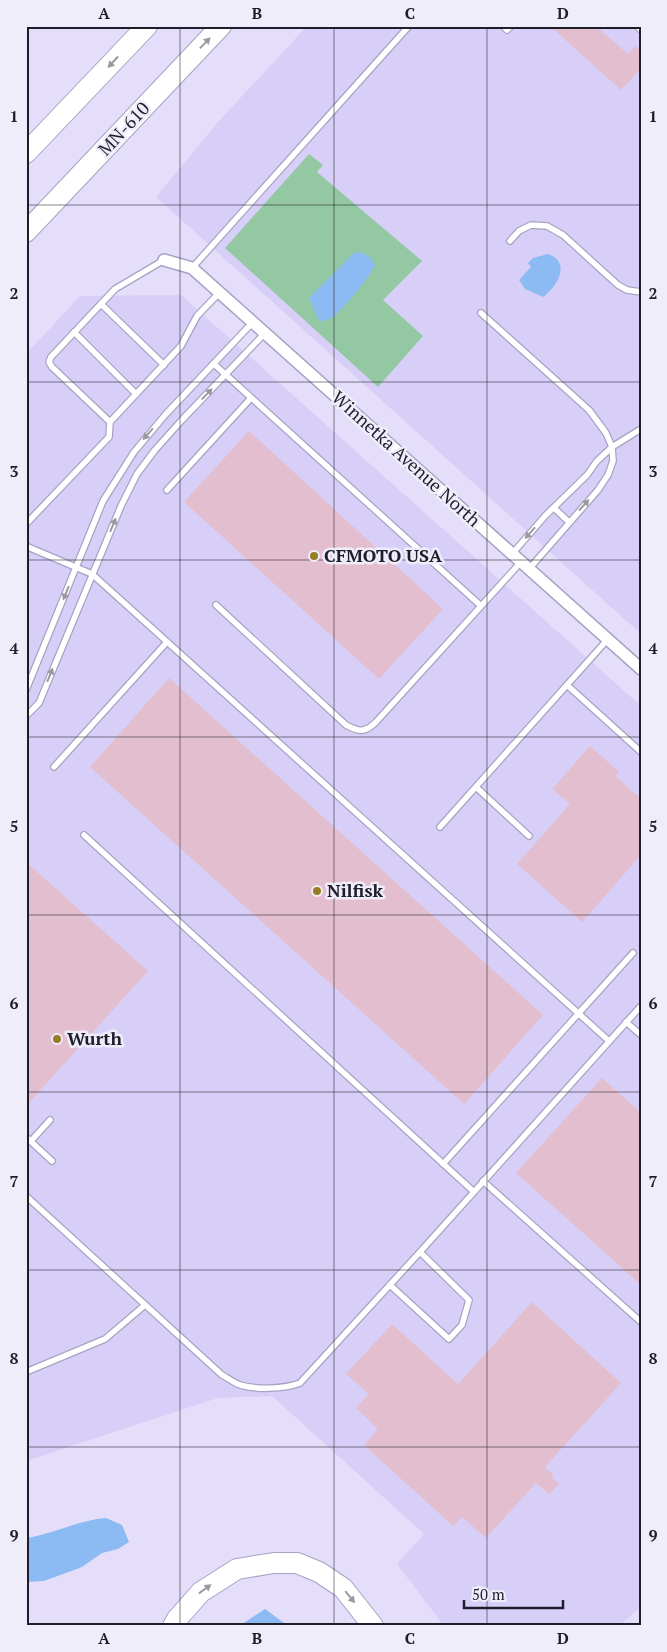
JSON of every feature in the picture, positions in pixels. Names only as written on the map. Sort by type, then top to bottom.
[{"type":"highway","points":[[26,153],[147,26]]},
{"type":"highway","name":"MN-610","points":[[26,232],[221,26]]},
{"type":"highway","points":[[26,249],[189,60]]},
{"type":"highway","points":[[173,1626],[200,1592],[237,1569],[274,1563],[297,1563],[319,1572],[343,1588],[373,1626]]},
{"type":"street","name":"Winnetka Avenue North","points":[[164,260],[192,268],[220,292],[641,669]]},
{"type":"lane","points":[[192,268],[409,26]]},
{"type":"lane","points":[[503,26],[507,30],[511,26]]},
{"type":"lane","points":[[637,26],[641,30]]},
{"type":"lane","points":[[510,241],[519,231],[531,225],[547,226],[563,235],[618,285],[627,290],[641,292]]},
{"type":"lane","points":[[110,422],[52,367],[49,362],[51,356],[115,289],[164,260]]},
{"type":"lane","points":[[26,524],[110,437],[110,422],[181,346],[197,316],[220,292]]},
{"type":"lane","points":[[101,304],[164,364]]},
{"type":"lane","points":[[216,605],[346,725],[358,731],[369,729],[480,605],[525,565],[569,522],[598,490],[608,475],[613,461],[612,447],[606,433],[589,410],[481,312]]},
{"type":"lane","points":[[26,690],[103,502],[134,452],[166,414],[253,322]]},
{"type":"lane","points":[[74,332],[136,394]]},
{"type":"lane","points":[[26,716],[39,703],[121,506],[138,474],[156,450],[265,333]]},
{"type":"lane","points":[[214,364],[480,605]]},
{"type":"lane","points":[[167,490],[251,398]]},
{"type":"lane","points":[[512,554],[587,475],[596,461],[612,447],[641,429]]},
{"type":"lane","points":[[554,508],[569,522]]},
{"type":"lane","points":[[26,544],[28,547],[92,574],[609,1041]]},
{"type":"lane","points":[[440,827],[608,639]]},
{"type":"lane","points":[[54,767],[167,642]]},
{"type":"lane","points":[[567,685],[641,752]]},
{"type":"lane","points":[[476,787],[530,836]]},
{"type":"lane","points":[[84,835],[473,1191]]},
{"type":"lane","points":[[443,1164],[633,953]]},
{"type":"lane","points":[[26,1196],[222,1375],[240,1385],[289,1388],[300,1383],[641,1006]]},
{"type":"lane","points":[[626,1022],[641,1035]]},
{"type":"lane","points":[[50,1120],[29,1139],[52,1161]]},
{"type":"lane","points":[[483,1181],[641,1322]]},
{"type":"lane","points":[[390,1285],[449,1339],[462,1325],[469,1300],[420,1252]]},
{"type":"lane","points":[[26,1372],[105,1340],[145,1305]]},
{"type":"shaded area","points":[[307,26],[641,26],[641,634],[156,197],[218,122]]},
{"type":"shaded area","points":[[181,295],[641,706],[641,1607],[619,1626],[444,1626],[397,1564],[424,1534],[272,1396],[218,1398],[26,1461],[26,354],[80,296]]},
{"type":"green space","points":[[309,154],[323,165],[317,172],[422,261],[383,300],[423,336],[378,387],[225,248]]},
{"type":"water","points":[[355,252],[367,255],[375,265],[362,285],[342,308],[331,318],[319,321],[309,298]]},
{"type":"water","points":[[548,254],[555,258],[561,268],[557,281],[543,297],[525,289],[519,280],[531,267],[528,263],[533,258]]},
{"type":"water","points":[[106,1518],[122,1525],[129,1542],[118,1549],[102,1553],[82,1567],[44,1581],[26,1582],[26,1538],[86,1521]]},
{"type":"water","points":[[265,1609],[288,1626],[239,1626]]},
{"type":"building","points":[[550,26],[596,26],[628,54],[635,46],[641,51],[641,68],[621,90]]},
{"type":"building","name":"CFMOTO USA","points":[[249,431],[443,609],[379,679],[184,502]]},
{"type":"building","name":"Nilfisk","points":[[169,678],[543,1015],[464,1104],[90,767]]},
{"type":"building","points":[[590,746],[619,772],[615,776],[641,799],[641,855],[582,922],[517,864],[570,804],[552,789]]},
{"type":"building","name":"Wurth","points":[[26,862],[148,971],[26,1106]]},
{"type":"building","points":[[602,1078],[641,1113],[641,1285],[516,1173]]},
{"type":"building","points":[[532,1302],[621,1383],[545,1467],[554,1476],[552,1478],[559,1484],[549,1494],[536,1483],[486,1538],[462,1517],[453,1526],[364,1445],[378,1429],[356,1408],[369,1394],[346,1374],[392,1324],[458,1384]]},
{"type":"place","name":"CFMOTO USA","points":[[314,556]]},
{"type":"place","name":"Nilfisk","points":[[317,891]]},
{"type":"place","name":"Wurth","points":[[57,1039]]}]
